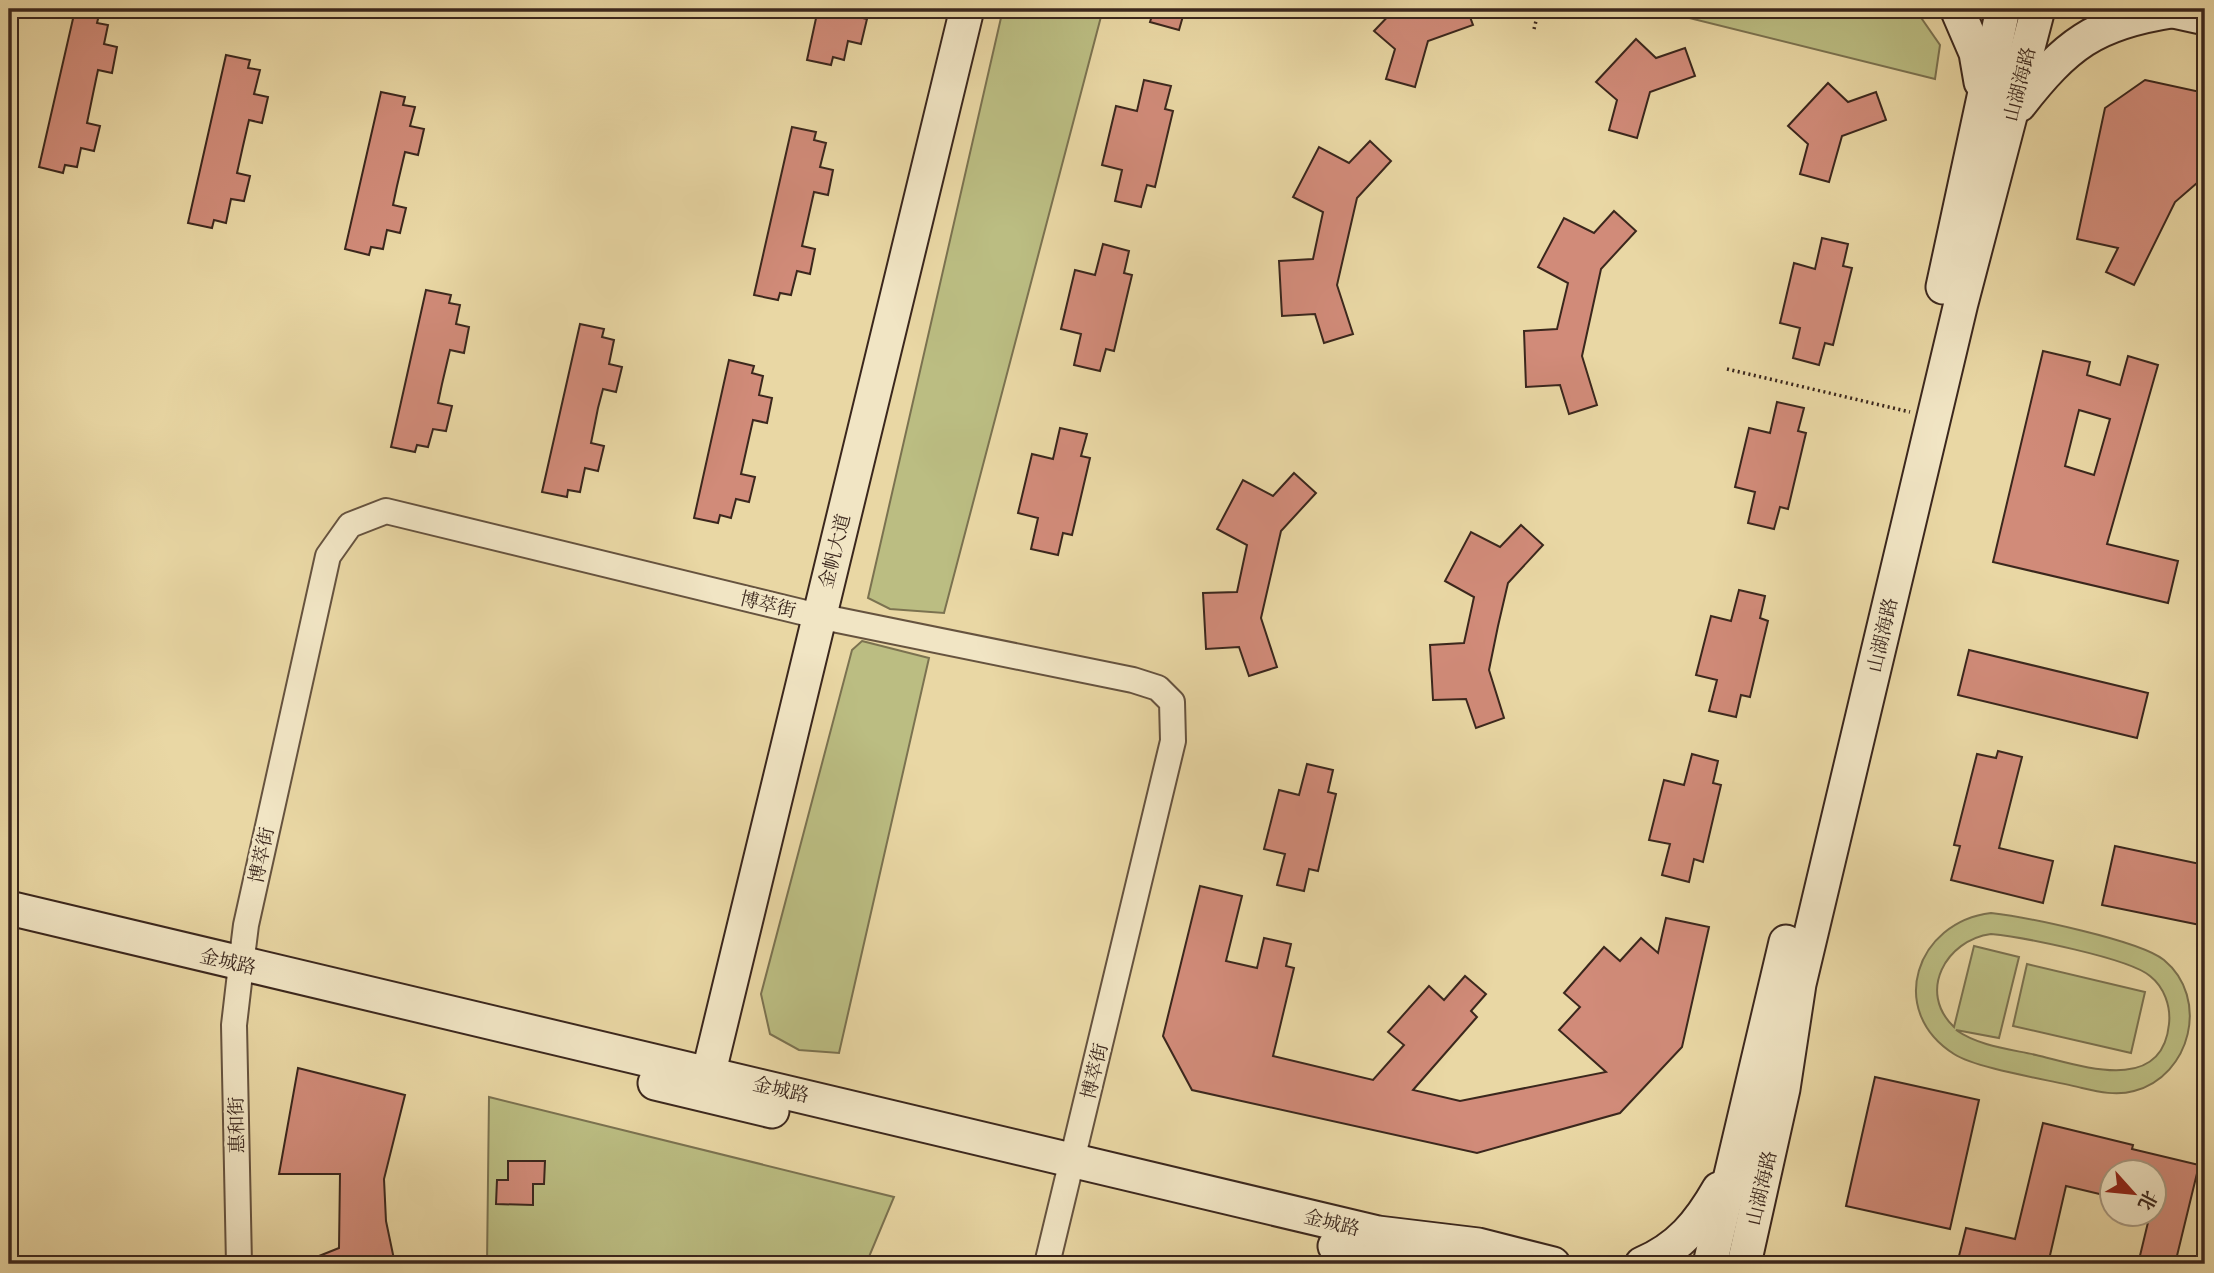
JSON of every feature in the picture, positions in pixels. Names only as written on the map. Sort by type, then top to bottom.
[{"type":"street","name":"金帆大道","points":[[706,1083],[967,9]]},
{"type":"street","points":[[1957,9],[1976,53],[1983,93]]},
{"type":"street","name":"山湖海路","points":[[1710,1264],[1947,273],[1983,93],[2003,9]]},
{"type":"street","name":"山湖海路","points":[[1744,1264],[1783,1089],[1799,984],[1961,303],[2038,9]]},
{"type":"street","points":[[2011,115],[2047,70],[2075,45],[2129,18],[2167,10],[2205,18]]},
{"type":"street","name":"博萃街","points":[[240,975],[246,925],[328,555],[350,525],[386,511],[818,616],[1133,680],[1158,688],[1172,702],[1173,741],[1070,1170]]},
{"type":"street","name":"金城路","points":[[9,908],[240,975]]},
{"type":"street","name":"金城路","points":[[9,929],[240,975],[1070,1170],[1378,1233],[1478,1245],[1553,1264]]},
{"type":"street","name":"惠和街","points":[[239,1264],[233,1025],[240,975]]},
{"type":"street","points":[[1642,1264],[1664,1255],[1687,1236],[1733,1166]]},
{"type":"street","points":[[1047,1264],[1070,1170]]},
{"type":"street","name":"金城路","points":[[1070,1170],[1412,1264]]},
{"type":"street","points":[[1757,1208],[1768,1264]]},
{"type":"path","points":[[1534,29],[1539,9]]},
{"type":"path","points":[[1727,369],[1913,412]]},
{"type":"green space","points":[[1003,9],[1103,9],[944,613],[890,609],[868,598]]},
{"type":"green space","points":[[1653,9],[1915,9],[1940,45],[1935,79]]},
{"type":"green space","points":[[862,641],[929,658],[839,1053],[799,1050],[770,1034],[761,994],[852,650]]},
{"type":"green space","points":[[1991,913],[2029,919],[2108,937],[2151,952],[2164,960],[2178,976],[2187,994],[2190,1014],[2188,1034],[2181,1053],[2169,1070],[2154,1083],[2134,1091],[2115,1093],[1979,1065],[1954,1054],[1933,1036],[1921,1015],[1916,993],[1919,971],[1928,950],[1944,933],[1965,920]],"holes":[[[1991,934],[2121,962],[2150,976],[2163,991],[2169,1010],[2169,1024],[2163,1046],[2151,1061],[2135,1068],[2095,1069],[1994,1046],[1974,1040],[1956,1030],[1999,1038],[2019,957],[1974,946],[1954,1027],[1943,1013],[1938,999],[1938,984],[1942,970],[1961,946],[1975,938]]]},
{"type":"green space","points":[[2027,964],[2145,992],[2131,1053],[2013,1026]]},
{"type":"green space","points":[[489,1097],[894,1197],[866,1264],[487,1264]]},
{"type":"building","points":[[818,9],[855,9],[854,16],[867,19],[861,44],[848,41],[844,60],[833,57],[831,65],[807,60]]},
{"type":"building","points":[[1154,9],[1185,9],[1179,30],[1150,22]]},
{"type":"building","points":[[1395,9],[1467,9],[1473,25],[1428,41],[1415,87],[1386,79],[1395,49],[1374,31]]},
{"type":"building","points":[[75,10],[99,15],[97,23],[108,25],[104,44],[117,47],[112,73],[98,70],[87,123],[100,126],[94,151],[81,148],[77,167],[65,165],[63,173],[39,167]]},
{"type":"building","points":[[1636,39],[1656,58],[1685,48],[1695,76],[1650,92],[1637,138],[1609,130],[1617,100],[1596,82]]},
{"type":"building","points":[[226,55],[250,60],[248,68],[260,70],[254,94],[268,97],[262,123],[249,120],[237,173],[250,176],[244,201],[231,199],[226,223],[214,220],[212,228],[188,223]]},
{"type":"building","points":[[1144,80],[1171,86],[1165,109],[1173,111],[1155,187],[1147,185],[1141,207],[1115,201],[1122,170],[1102,165],[1116,106],[1137,111]]},
{"type":"building","points":[[2145,80],[2205,93],[2205,176],[2175,202],[2134,285],[2106,272],[2118,248],[2077,239],[2105,108]]},
{"type":"building","points":[[1828,83],[1848,102],[1876,92],[1886,120],[1842,136],[1829,182],[1800,174],[1808,144],[1788,126]]},
{"type":"building","points":[[381,92],[405,97],[403,105],[415,107],[410,126],[424,129],[418,155],[405,152],[397,186],[393,205],[406,208],[400,233],[387,230],[383,249],[371,247],[369,255],[345,249]]},
{"type":"building","points":[[792,127],[816,132],[814,140],[826,143],[820,167],[833,170],[828,195],[814,192],[802,246],[815,249],[810,274],[797,271],[791,295],[780,293],[778,300],[754,295]]},
{"type":"building","points":[[1370,141],[1391,161],[1357,198],[1337,285],[1353,334],[1324,343],[1315,314],[1282,316],[1279,261],[1313,259],[1323,212],[1293,197],[1319,147],[1349,163]]},
{"type":"building","points":[[1614,211],[1636,231],[1601,269],[1582,356],[1597,405],[1569,414],[1560,385],[1526,387],[1524,331],[1557,329],[1568,283],[1538,267],[1564,218],[1594,233]]},
{"type":"building","points":[[1822,238],[1848,244],[1843,266],[1852,268],[1833,345],[1825,343],[1819,365],[1793,358],[1800,328],[1780,323],[1794,263],[1815,269]]},
{"type":"building","points":[[1103,244],[1129,251],[1124,273],[1132,275],[1114,351],[1106,349],[1100,371],[1074,365],[1081,334],[1061,329],[1075,270],[1095,275]]},
{"type":"building","points":[[426,290],[451,295],[449,303],[460,305],[456,324],[469,327],[464,353],[450,350],[442,384],[438,403],[452,406],[446,431],[433,429],[428,447],[417,445],[415,452],[391,447]]},
{"type":"building","points":[[580,324],[604,329],[602,337],[614,340],[609,364],[622,367],[616,392],[603,389],[598,408],[591,443],[604,446],[598,471],[585,468],[580,492],[568,490],[567,497],[542,492]]},
{"type":"building","points":[[2043,351],[2090,362],[2087,375],[2120,385],[2128,356],[2158,365],[2107,544],[2178,561],[2168,603],[1993,562]],"holes":[[[2079,410],[2110,419],[2094,475],[2065,466]]]},
{"type":"building","points":[[729,360],[754,366],[752,373],[763,376],[759,395],[772,398],[767,423],[753,420],[741,474],[755,477],[749,502],[736,499],[731,518],[720,515],[718,523],[694,518]]},
{"type":"building","points":[[1777,402],[1804,408],[1798,431],[1806,433],[1788,509],[1780,507],[1774,529],[1748,523],[1755,492],[1735,487],[1749,428],[1770,433]]},
{"type":"building","points":[[1060,428],[1087,434],[1081,456],[1090,458],[1072,535],[1063,533],[1058,555],[1031,549],[1038,518],[1018,513],[1032,454],[1053,459]]},
{"type":"building","points":[[1294,473],[1316,493],[1281,531],[1261,618],[1277,667],[1249,676],[1239,647],[1206,649],[1203,593],[1237,592],[1247,545],[1217,529],[1243,480],[1273,496]]},
{"type":"building","points":[[1521,525],[1543,545],[1508,583],[1498,626],[1489,670],[1504,718],[1476,728],[1466,699],[1433,700],[1430,645],[1464,643],[1474,597],[1445,581],[1471,532],[1500,547]]},
{"type":"building","points":[[1739,590],[1765,596],[1760,618],[1768,621],[1750,697],[1741,695],[1736,717],[1709,711],[1717,680],[1696,675],[1711,616],[1731,621]]},
{"type":"building","points":[[1969,650],[2148,693],[2137,738],[1958,695]]},
{"type":"building","points":[[1998,751],[2022,757],[1999,848],[2053,861],[2043,903],[1951,880],[1960,846],[1954,845],[1977,754],[1996,758]]},
{"type":"building","points":[[1692,754],[1718,761],[1713,783],[1721,785],[1703,862],[1694,859],[1689,882],[1662,875],[1670,844],[1649,840],[1664,780],[1684,785]]},
{"type":"building","points":[[1307,764],[1333,770],[1328,792],[1336,794],[1318,871],[1309,869],[1304,891],[1277,885],[1285,854],[1264,849],[1279,790],[1299,795]]},
{"type":"building","points":[[2115,846],[2205,865],[2205,926],[2102,905]]},
{"type":"building","points":[[1200,886],[1242,896],[1226,961],[1257,968],[1264,938],[1291,944],[1286,966],[1294,968],[1273,1056],[1373,1080],[1404,1045],[1388,1032],[1429,986],[1444,1000],[1465,976],[1486,994],[1471,1011],[1477,1017],[1413,1090],[1460,1101],[1606,1072],[1559,1030],[1580,1007],[1564,993],[1604,947],[1620,961],[1641,938],[1658,953],[1666,918],[1709,927],[1682,1047],[1620,1113],[1477,1153],[1192,1090],[1163,1036]]},
{"type":"building","points":[[298,1068],[405,1095],[384,1179],[386,1221],[395,1264],[299,1264],[339,1248],[340,1174],[279,1174]]},
{"type":"building","points":[[1875,1077],[1979,1100],[1950,1229],[1846,1206]]},
{"type":"building","points":[[2043,1123],[2133,1145],[2132,1149],[2199,1165],[2175,1264],[2138,1264],[2147,1228],[2168,1228],[2168,1158],[2098,1158],[2098,1194],[2066,1186],[2048,1264],[1957,1264],[1966,1228],[2015,1239]]},
{"type":"building","points":[[508,1161],[545,1161],[544,1184],[533,1184],[533,1205],[496,1204],[497,1180],[508,1180]]}]
